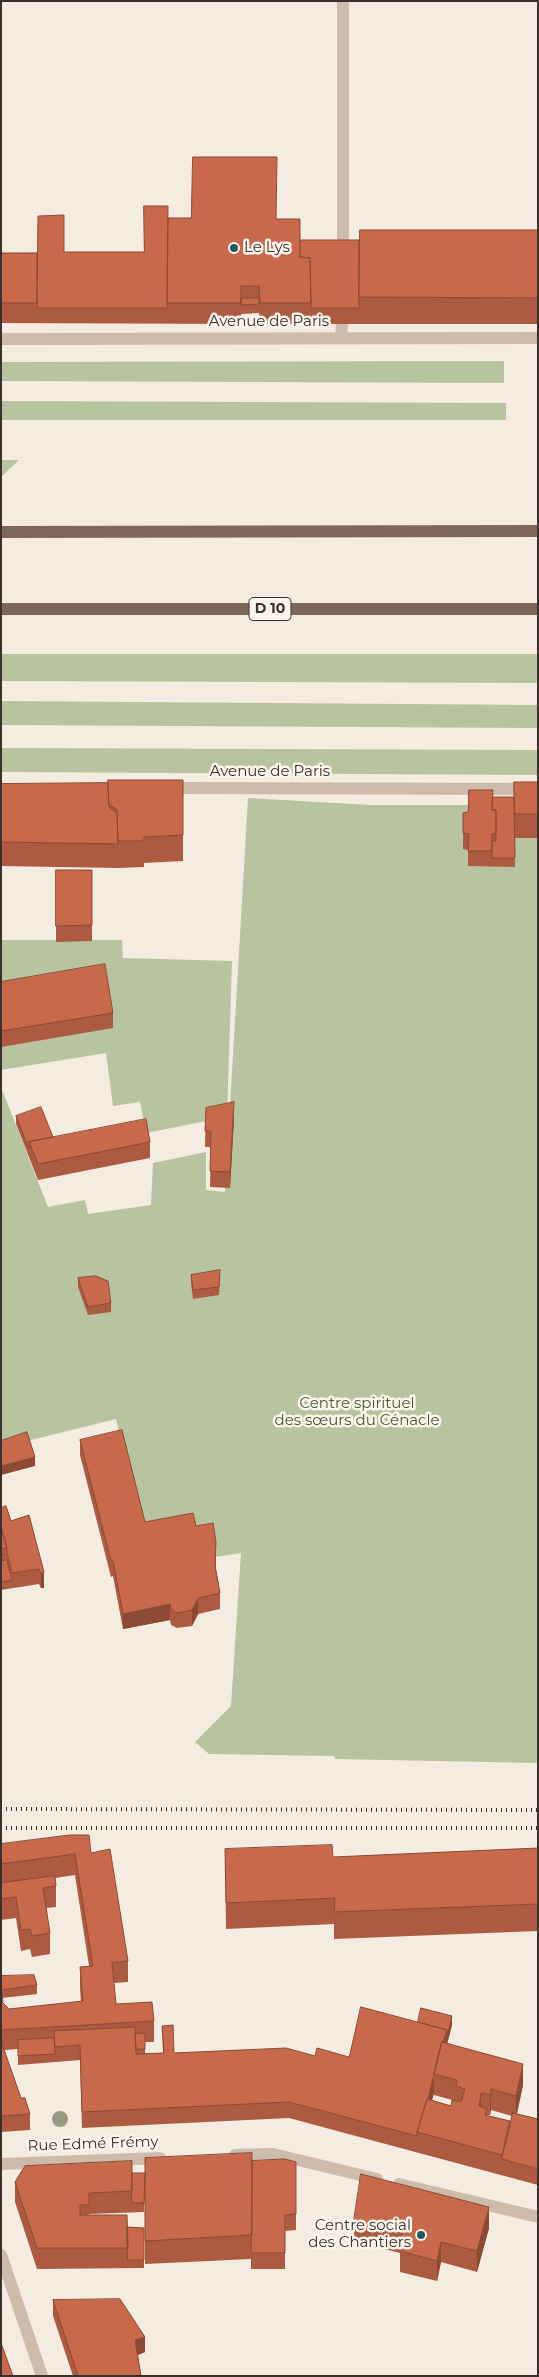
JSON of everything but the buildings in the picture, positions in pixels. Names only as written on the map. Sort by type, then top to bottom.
[{"type":"main road","points":[[1,532],[538,531]]},
{"type":"main road","name":"D 10","points":[[1,609],[538,610]]},
{"type":"street","points":[[343,1],[343,256]]},
{"type":"street","points":[[341,337],[342,324]]},
{"type":"street","name":"Avenue de Paris","points":[[1,340],[341,337],[538,338]]},
{"type":"street","name":"Avenue de Paris","points":[[157,788],[538,789]]},
{"type":"street","points":[[224,2156],[273,2154],[538,2217]]},
{"type":"street","name":"Rue Edmé Frémy","points":[[1,2164],[176,2157]]},
{"type":"street","points":[[1,2255],[42,2376]]},
{"type":"green space","points":[[504,361],[504,383],[1,381],[1,362]]},
{"type":"green space","points":[[1,401],[506,403],[506,420],[1,420]]},
{"type":"green space","points":[[1,460],[19,460],[1,477]]},
{"type":"green space","points":[[1,654],[538,654],[538,683],[1,681]]},
{"type":"green space","points":[[1,701],[538,705],[538,728],[1,725]]},
{"type":"green space","points":[[1,748],[538,750],[538,775],[1,772]]},
{"type":"green space","name":"Centre spirituel des sœurs du Cénacle","points":[[248,798],[370,805],[538,805],[538,1763],[335,1759],[334,1756],[209,1754],[195,1742],[231,1706],[241,1553],[151,1567],[116,1419],[27,1441],[1,1450],[1,1087],[48,1207],[85,1200],[88,1214],[151,1205],[153,1163],[206,1152],[206,1190],[225,1192]]},
{"type":"green space","points":[[1,940],[122,940],[123,958],[232,961],[227,1117],[146,1133],[140,1102],[113,1106],[106,1053],[1,1070]]},
{"type":"railway","points":[[1,1809],[538,1810]]},
{"type":"railway","points":[[1,1828],[538,1828]]},
{"type":"place","name":"Le Lys","points":[[234,248]]},
{"type":"place","name":"Centre social des Chantiers","points":[[421,2235]]}]
